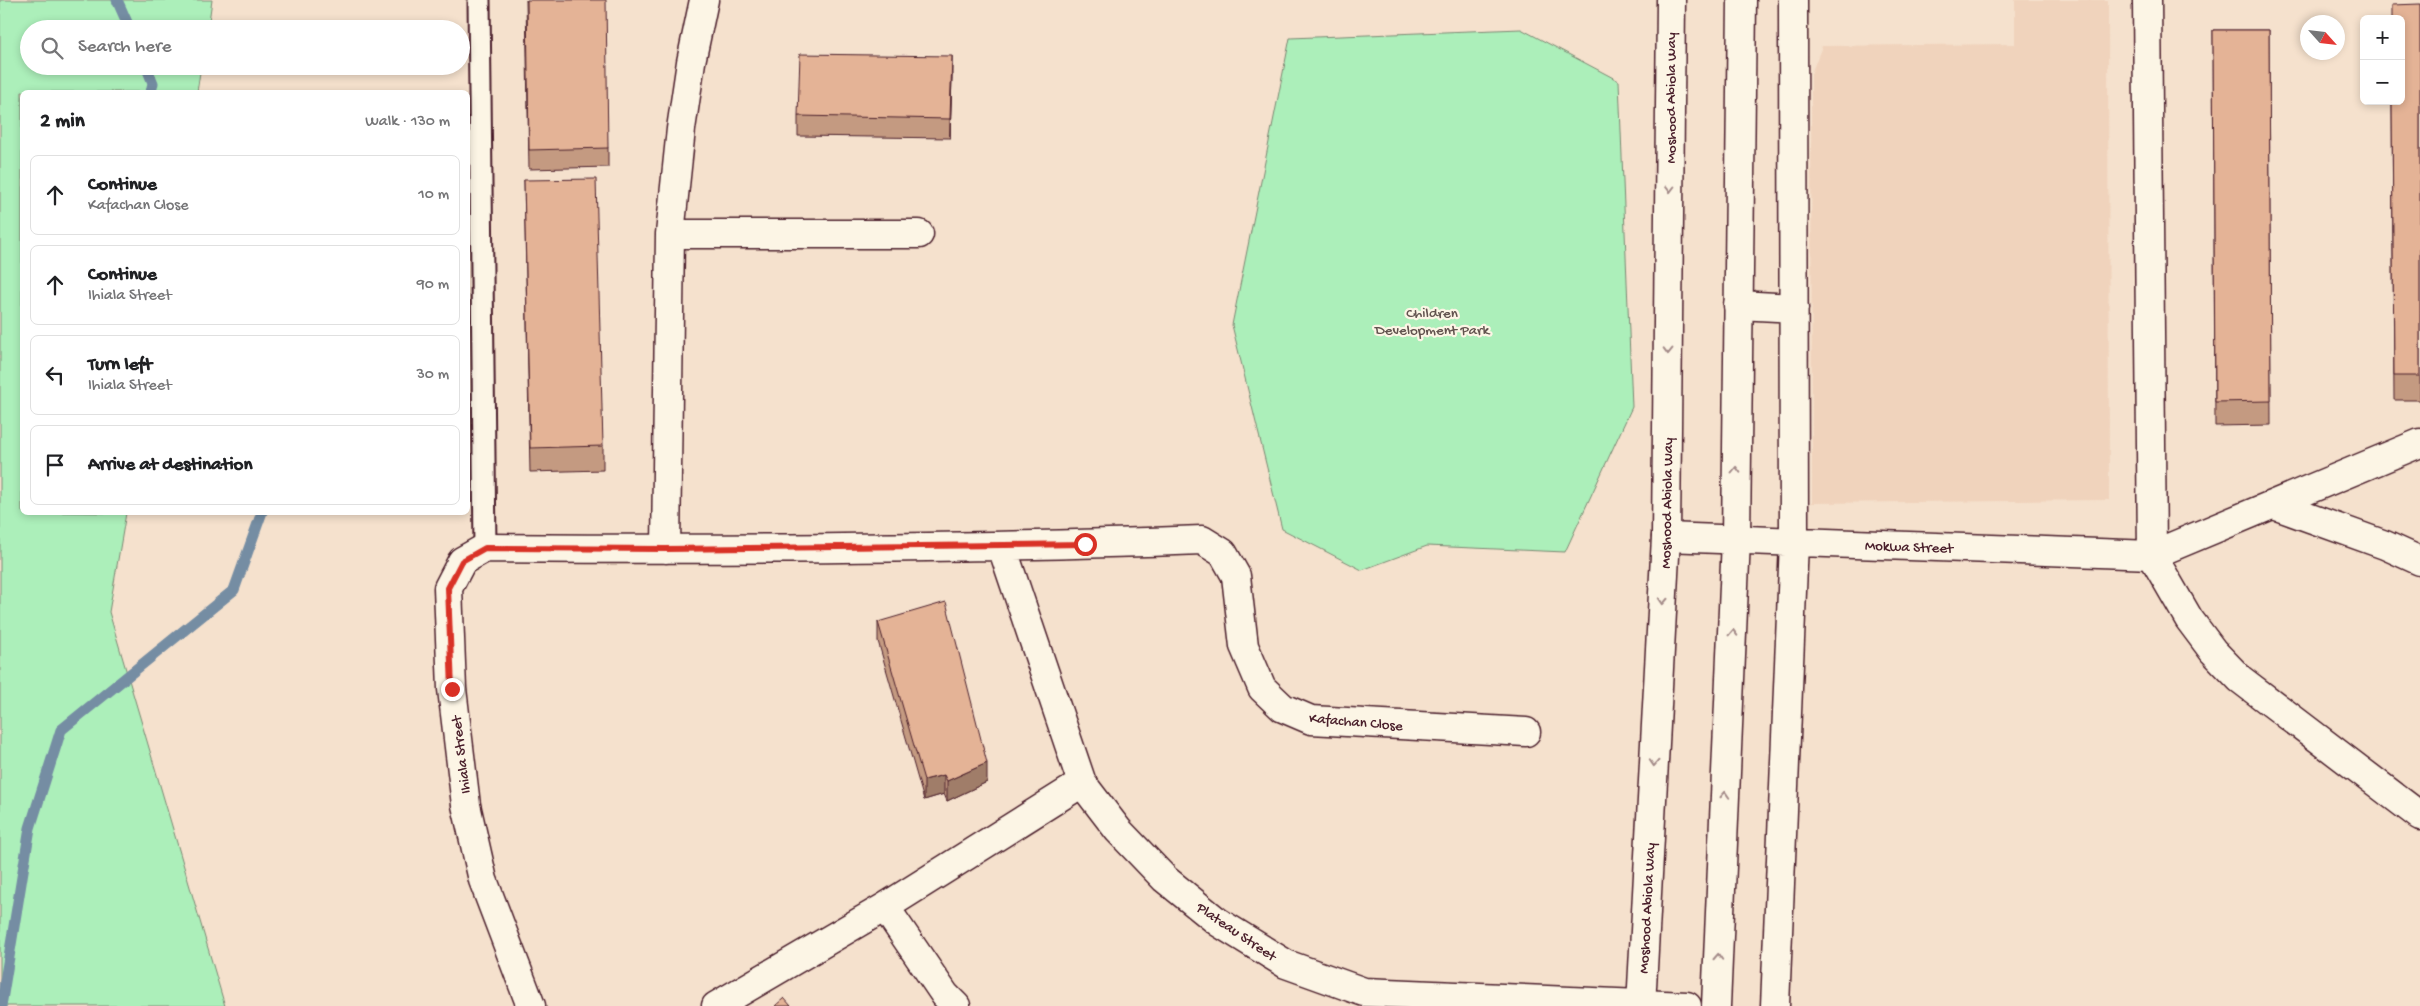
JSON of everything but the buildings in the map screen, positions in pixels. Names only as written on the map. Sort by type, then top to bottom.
[{"type":"street","points":[[666,549],[670,234],[680,129],[704,0]]},
{"type":"street","name":"Moshood Abiola Way","points":[[1641,1005],[1666,537],[1671,0]]},
{"type":"street","points":[[1716,1006],[1736,539],[1742,0]]},
{"type":"street","points":[[1775,1006],[1794,542],[1794,0]]},
{"type":"street","points":[[2147,0],[2152,555],[2189,618],[2213,651],[2240,679],[2420,816]]},
{"type":"street","points":[[670,234],[919,234]]},
{"type":"street","points":[[1738,305],[1794,308]]},
{"type":"street","points":[[2152,555],[2420,443]]},
{"type":"street","points":[[2274,505],[2385,544],[2420,561]]},
{"type":"street","name":"Mokwa Street","points":[[1666,537],[2152,555]]},
{"type":"street","name":"Kafachan Close","points":[[1002,547],[1202,540],[1223,553],[1236,576],[1244,646],[1262,688],[1283,708],[1311,720],[1526,732]]},
{"type":"street","name":"Ihiala Street","points":[[531,1006],[483,880],[466,805],[452,689],[448,588],[462,561],[485,548],[1002,547]]},
{"type":"street","name":"Plateau Street","points":[[1002,547],[1082,783],[1118,830],[1158,872],[1218,922],[1286,964],[1361,999],[1687,1006]]},
{"type":"street","points":[[716,1006],[885,907],[1082,783]]},
{"type":"street","points":[[885,907],[945,995],[956,1006]]},
{"type":"lane","points":[[479,0],[485,548]]},
{"type":"shaded area","points":[[2015,0],[2108,0],[2109,500],[1812,503],[1811,74],[1822,46],[2015,44]]},
{"type":"green space","points":[[0,0],[212,0],[209,20],[20,20],[20,75],[200,75],[197,90],[20,90],[20,515],[126,515],[109,612],[225,1006],[0,1006]]},
{"type":"green space","name":"Children Development Park","points":[[1521,29],[1619,81],[1632,407],[1565,552],[1427,546],[1362,570],[1282,529],[1232,325],[1290,38]]},
{"type":"waterway","points":[[117,0],[126,20]]},
{"type":"waterway","points":[[150,75],[153,83],[151,90]]},
{"type":"waterway","points":[[1,1006],[30,828],[61,730],[234,590],[261,515]]},
{"type":"route","points":[[452,689],[448,588],[462,561],[485,548],[1002,547],[1085,544]]}]
